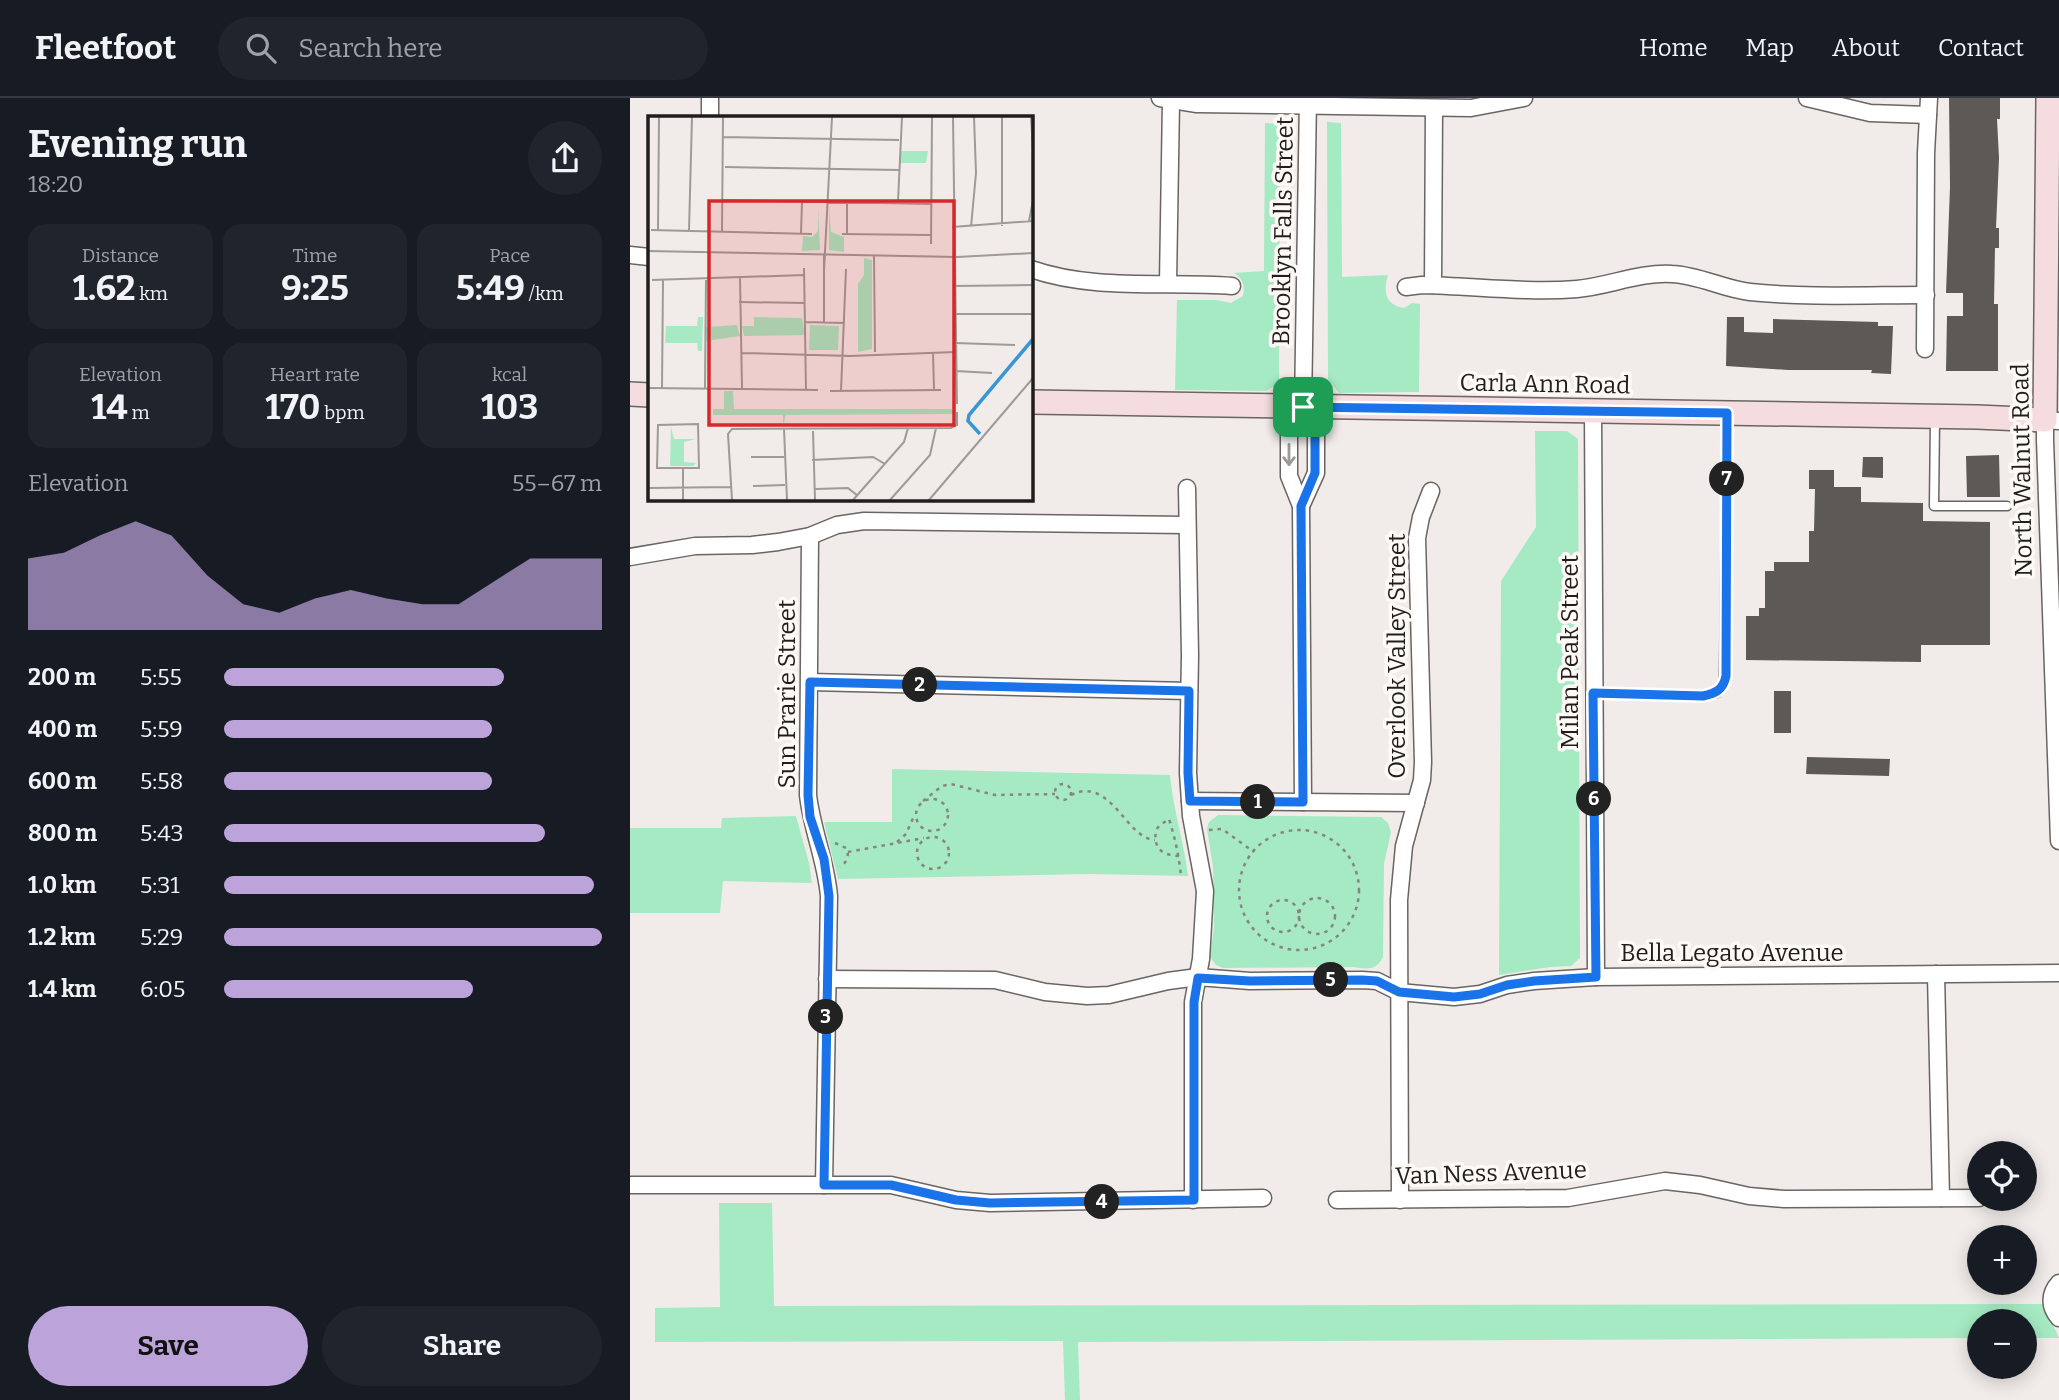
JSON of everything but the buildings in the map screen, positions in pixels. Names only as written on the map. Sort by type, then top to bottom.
[{"type":"street","points":[[710,98],[710,116]]},
{"type":"street","points":[[1168,283],[1166,100],[1197,104],[1308,102],[1471,108],[1524,98]]},
{"type":"street","points":[[1807,98],[1870,113],[1928,115]]},
{"type":"street","points":[[1925,349],[1929,98]]},
{"type":"street","name":"North Walnut Road","points":[[2049,98],[2059,841]]},
{"type":"street","name":"Brooklyn Falls Street","points":[[1303,407],[1308,102]]},
{"type":"street","points":[[1433,285],[1434,108]]},
{"type":"street","points":[[630,255],[648,257]]},
{"type":"street","points":[[1032,269],[1088,281],[1232,286]]},
{"type":"street","points":[[1406,287],[1433,285],[1562,290],[1605,285],[1644,276],[1673,274],[1690,276],[1742,291],[1771,294],[1926,295]]},
{"type":"street","points":[[630,394],[648,395]]},
{"type":"street","name":"Carla Ann Road","points":[[1032,401],[2052,420]]},
{"type":"street","points":[[1301,506],[1315,473],[1315,428],[1303,407],[1289,427],[1289,476],[1301,506],[1303,802]]},
{"type":"street","name":"Milan Peak Street","points":[[1592,411],[1596,977]]},
{"type":"street","points":[[1187,488],[1188,773],[1205,891],[1194,1002],[1194,1200]]},
{"type":"street","name":"Overlook Valley Street","points":[[1400,1199],[1399,992],[1402,869],[1404,846],[1422,780],[1417,538],[1420,517],[1431,491]]},
{"type":"street","points":[[630,557],[695,546],[752,545],[810,536],[837,525],[864,521],[1187,525]]},
{"type":"street","name":"Sun Prarie Street","points":[[810,536],[808,795],[810,817],[828,880],[824,1185]]},
{"type":"street","points":[[810,682],[1189,691]]},
{"type":"street","points":[[1191,808],[1303,802],[1416,803]]},
{"type":"street","name":"Bella Legato Avenue","points":[[827,979],[995,980],[1045,992],[1087,996],[1109,995],[1168,981],[1198,978],[1250,981],[1362,980],[1377,981],[1399,992],[1454,997],[1480,994],[1507,985],[1534,981],[1596,977],[2059,973]]},
{"type":"street","points":[[1936,974],[1941,1198]]},
{"type":"street","name":"Van Ness Avenue","points":[[1337,1200],[1568,1198],[1665,1181],[1700,1185],[1749,1196],[1784,1199],[1967,1198]]},
{"type":"street","points":[[630,1185],[891,1185],[956,1200],[990,1203],[1264,1198]]},
{"type":"street","points":[[2059,1283],[2051,1296],[2051,1305],[2059,1318]]},
{"type":"lane","points":[[1593,693],[1703,696],[1717,693],[1724,684],[1727,413]]},
{"type":"lane","points":[[1936,416],[1934,506],[2007,506]]},
{"type":"path","points":[[894,844],[906,834],[916,810],[923,801],[942,786],[951,784],[995,795],[1055,794],[1061,800],[1066,800],[1075,792],[1098,795],[1118,808],[1140,836],[1155,840]]},
{"type":"path","points":[[1055,794],[1056,787],[1063,784],[1070,788],[1071,795]]},
{"type":"path","points":[[916,810],[916,821],[923,830],[933,832],[943,827],[948,818],[943,803],[934,799],[923,801]]},
{"type":"path","points":[[1191,808],[1211,831],[1222,829],[1254,852]]},
{"type":"path","points":[[1179,856],[1159,851],[1155,840],[1156,830],[1170,819],[1179,856],[1181,876]]},
{"type":"path","points":[[1298,830],[1317,833],[1334,841],[1348,854],[1357,871],[1360,890],[1357,908],[1349,926],[1334,940],[1315,948],[1294,950],[1274,945],[1257,933],[1245,917],[1239,897],[1241,877],[1254,852],[1263,842],[1279,833],[1298,830]]},
{"type":"path","points":[[848,852],[928,838],[939,838],[947,845],[949,856],[939,868],[924,867],[917,859],[917,849],[928,838]]},
{"type":"path","points":[[1299,915],[1291,902],[1280,900],[1272,905],[1267,919],[1276,930],[1287,932],[1296,926],[1299,915],[1304,903],[1315,898],[1327,900],[1335,915],[1332,926],[1317,934],[1306,930],[1299,915]]},
{"type":"green space","points":[[1327,122],[1341,123],[1342,277],[1388,275],[1386,292],[1389,301],[1404,308],[1412,303],[1420,304],[1419,392],[1339,393],[1328,379]]},
{"type":"green space","points":[[1265,123],[1280,124],[1279,383],[1266,391],[1175,390],[1177,300],[1216,300],[1231,303],[1243,296],[1244,292],[1241,280],[1234,273],[1264,271]]},
{"type":"green space","points":[[1535,431],[1567,431],[1578,439],[1580,958],[1571,966],[1499,975],[1501,581],[1536,527]]},
{"type":"green space","points":[[892,769],[1170,775],[1188,876],[1090,874],[838,879],[824,822],[892,822]]},
{"type":"green space","points":[[1218,815],[1381,817],[1388,823],[1391,832],[1384,864],[1381,962],[1367,968],[1223,968],[1216,965],[1210,957],[1214,927],[1213,867],[1207,829],[1209,822]]},
{"type":"green space","points":[[796,816],[812,883],[723,881],[720,913],[630,913],[630,828],[721,828],[722,818]]},
{"type":"green space","points":[[719,1203],[772,1203],[774,1306],[2044,1304],[2059,1338],[2037,1338],[2037,1309],[1967,1309],[1967,1338],[1078,1342],[1080,1400],[1065,1400],[1063,1341],[655,1342],[655,1308],[720,1307]]},
{"type":"route","points":[[1303,407],[1727,413],[1724,684],[1717,693],[1703,696],[1593,693],[1596,977],[1534,981],[1507,985],[1480,994],[1454,997],[1399,992],[1377,981],[1250,981],[1198,978],[1194,1002],[1194,1200],[990,1203],[956,1200],[891,1185],[824,1185],[829,896],[824,859],[810,817],[808,795],[810,682],[1189,691],[1190,801],[1303,802],[1301,506],[1315,473],[1315,428],[1303,407]]}]
